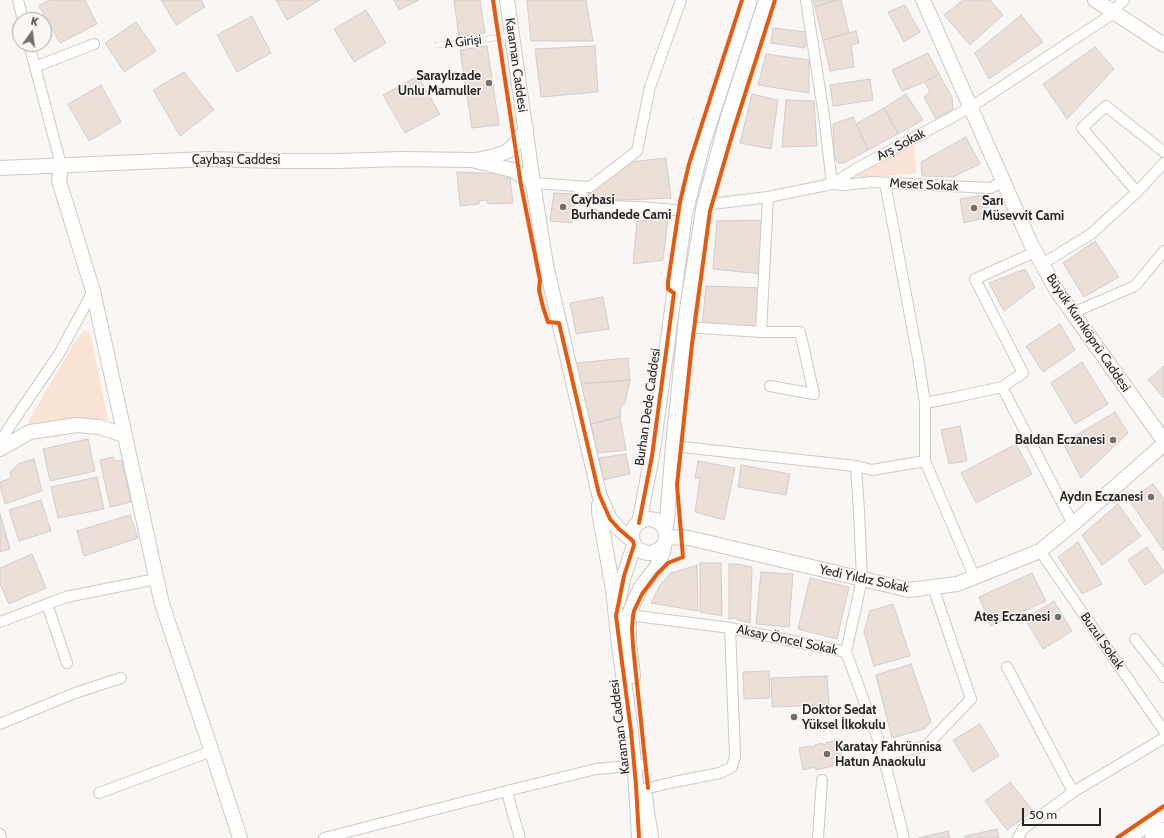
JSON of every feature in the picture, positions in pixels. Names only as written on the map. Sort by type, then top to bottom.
[{"type":"street","points":[[18,0],[21,12]]},
{"type":"street","name":"Karaman Caddesi","points":[[507,0],[546,265],[599,494],[599,512],[613,589],[623,616],[629,642],[640,789],[638,838]]},
{"type":"street","points":[[472,160],[512,170],[533,183],[590,187],[637,151],[650,87],[681,0]]},
{"type":"street","name":"Burhan Dede Caddesi","points":[[639,523],[652,456],[686,210],[703,143],[750,0]]},
{"type":"street","points":[[599,494],[610,519],[642,552],[653,553],[662,547],[667,520],[673,446],[688,309],[704,205],[727,120],[766,0]]},
{"type":"street","points":[[704,205],[768,197],[832,184],[824,116],[806,0]]},
{"type":"street","name":"Büyük Kumköprü Caddesi","points":[[923,0],[1038,258],[1057,291],[1164,443]]},
{"type":"street","points":[[1095,0],[1164,45]]},
{"type":"street","name":"Arş Sokak","points":[[832,184],[856,169],[971,107],[1113,12],[1124,0]]},
{"type":"street","points":[[35,67],[94,44]]},
{"type":"street","points":[[31,52],[61,166],[59,181],[93,290],[162,604],[240,838]]},
{"type":"street","points":[[1137,192],[1082,128],[1106,106],[1164,152]]},
{"type":"street","points":[[472,160],[495,156],[508,151],[517,142],[526,129]]},
{"type":"street","name":"Çaybaşı Caddesi","points":[[0,168],[208,159],[284,161],[401,159],[472,160]]},
{"type":"street","points":[[925,402],[1002,387],[1023,373],[975,278],[1038,258],[1091,234],[1137,192],[1164,163]]},
{"type":"street","name":"Meset Sokak","points":[[832,184],[844,185],[872,182],[990,188],[1004,182]]},
{"type":"street","points":[[885,183],[925,402],[925,461],[974,576]]},
{"type":"street","points":[[578,187],[585,200],[602,206],[686,210]]},
{"type":"street","points":[[761,332],[768,197]]},
{"type":"street","points":[[1072,313],[1135,286],[1164,251]]},
{"type":"street","points":[[0,442],[59,354],[93,290]]},
{"type":"street","points":[[686,327],[761,332],[800,332],[814,394],[770,386]]},
{"type":"street","points":[[1002,387],[1073,524]]},
{"type":"street","points":[[0,449],[30,432],[77,425],[99,427],[124,435]]},
{"type":"street","name":"Yedi Yıldız Sokak","points":[[665,537],[689,538],[909,590],[957,584],[1040,551],[1073,524],[1164,443]]},
{"type":"street","points":[[673,446],[856,466],[872,470],[925,461]]},
{"type":"street","points":[[846,652],[862,579],[860,511],[856,466]]},
{"type":"street","points":[[634,543],[632,535],[633,530],[644,520],[654,520],[659,523],[665,537]]},
{"type":"street","name":"Karaman Caddesi","points":[[623,616],[634,602],[641,587],[656,568],[663,552],[665,537]]},
{"type":"street","name":"Karaman Caddesi","points":[[623,616],[624,576],[634,543]]},
{"type":"street","name":"Buzul Sokak","points":[[1040,551],[1164,731]]},
{"type":"street","points":[[0,622],[66,597],[156,579]]},
{"type":"street","points":[[883,755],[926,746],[971,699],[933,587]]},
{"type":"street","points":[[47,604],[67,663]]},
{"type":"street","name":"Aksay Öncel Sokak","points":[[623,616],[730,628],[846,652],[881,747],[904,838]]},
{"type":"street","points":[[640,789],[720,773],[732,767],[735,756],[730,628]]},
{"type":"street","points":[[1135,639],[1164,677]]},
{"type":"street","points":[[1007,667],[1073,792]]},
{"type":"street","points":[[0,724],[75,693],[121,678]]},
{"type":"street","points":[[1018,838],[1023,829],[1073,792],[1164,738]]},
{"type":"street","points":[[99,793],[212,751]]},
{"type":"street","points":[[324,838],[507,790],[596,769],[638,766]]},
{"type":"street","points":[[818,838],[822,780]]},
{"type":"street","name":"Karaman Caddesi","points":[[640,789],[651,838]]},
{"type":"street","points":[[507,790],[520,838]]},
{"type":"street","points":[[1128,838],[1164,813]]},
{"type":"street","points":[[1152,838],[1164,830]]},
{"type":"street","points":[[0,834],[1,838]]},
{"type":"lane","name":"A Girişi","points":[[438,45],[512,36]]},
{"type":"shaded area","points":[[914,143],[916,173],[860,178],[857,175],[860,171]]},
{"type":"shaded area","points":[[85,330],[91,336],[108,420],[72,419],[32,428],[28,423],[32,415],[74,343]]},
{"type":"building","points":[[49,0],[85,0],[97,24],[60,43],[52,29],[52,12],[42,12],[39,6]]},
{"type":"building","points":[[161,0],[201,0],[205,7],[176,25]]},
{"type":"building","points":[[276,0],[320,0],[287,20]]},
{"type":"building","points":[[394,0],[419,0],[399,10]]},
{"type":"building","points":[[454,0],[480,0],[485,33],[459,37]]},
{"type":"building","points":[[527,0],[586,0],[593,41],[531,41]]},
{"type":"building","points":[[813,0],[834,0],[834,1],[815,7]]},
{"type":"building","points":[[836,0],[841,0],[849,33],[823,40],[815,7]]},
{"type":"building","points":[[963,0],[990,0],[1003,15],[970,45],[944,15]]},
{"type":"building","points":[[905,5],[920,32],[904,42],[888,12]]},
{"type":"building","points":[[366,10],[386,43],[354,62],[334,29]]},
{"type":"building","points":[[1021,15],[1043,42],[989,79],[975,53]]},
{"type":"building","points":[[252,16],[271,53],[237,72],[217,35]]},
{"type":"building","points":[[136,22],[156,51],[124,72],[105,43]]},
{"type":"building","points":[[773,28],[807,32],[805,48],[771,43]]},
{"type":"building","points":[[856,31],[859,43],[851,45],[854,67],[830,71],[823,40]]},
{"type":"building","points":[[487,46],[499,125],[472,128],[460,50]]},
{"type":"building","points":[[595,46],[598,92],[541,97],[535,49]]},
{"type":"building","points":[[1095,47],[1114,69],[1067,119],[1043,84]]},
{"type":"building","points":[[928,53],[939,74],[925,82],[902,91],[892,70]]},
{"type":"building","points":[[766,54],[809,60],[809,93],[758,85]]},
{"type":"building","points":[[184,72],[214,110],[180,136],[153,90]]},
{"type":"building","points":[[939,74],[952,97],[953,109],[936,119],[924,97],[930,92],[925,82]]},
{"type":"building","points":[[418,76],[440,114],[405,133],[383,95]]},
{"type":"building","points":[[870,79],[873,100],[833,106],[830,85]]},
{"type":"building","points":[[101,85],[121,122],[89,141],[68,104]]},
{"type":"building","points":[[752,94],[778,100],[771,149],[740,143]]},
{"type":"building","points":[[906,94],[923,120],[898,134],[884,108]]},
{"type":"building","points":[[786,100],[814,101],[817,146],[782,147]]},
{"type":"building","points":[[884,108],[898,134],[868,150],[856,124]]},
{"type":"building","points":[[853,117],[868,150],[844,163],[838,163],[834,157],[833,124]]},
{"type":"building","points":[[966,137],[980,164],[953,177],[922,176],[921,162]]},
{"type":"building","points":[[666,158],[671,198],[597,201],[587,193],[630,162]]},
{"type":"building","points":[[457,172],[504,174],[504,178],[510,178],[513,203],[488,204],[487,200],[479,201],[479,204],[460,206]]},
{"type":"building","name":"Caybasi Burhandede Cami","points":[[554,193],[575,194],[572,223],[550,221]]},
{"type":"building","name":"Sarı Müsevvit Cami","points":[[984,195],[988,217],[964,223],[960,199]]},
{"type":"building","points":[[668,219],[663,260],[633,264],[637,221]]},
{"type":"building","points":[[765,220],[762,274],[713,269],[717,221]]},
{"type":"building","points":[[1095,241],[1119,277],[1084,297],[1063,263]]},
{"type":"building","points":[[1025,269],[1035,287],[1004,311],[989,283]]},
{"type":"building","points":[[706,286],[763,288],[760,329],[702,327]]},
{"type":"building","points":[[603,297],[609,329],[576,334],[570,303]]},
{"type":"building","points":[[1060,324],[1075,350],[1043,372],[1026,346]]},
{"type":"building","points":[[628,358],[630,380],[578,384],[576,363]]},
{"type":"building","points":[[1082,362],[1108,404],[1075,424],[1051,383]]},
{"type":"building","points":[[1164,366],[1164,398],[1148,380]]},
{"type":"building","points":[[630,380],[625,403],[621,406],[620,417],[591,424],[578,384]]},
{"type":"building","points":[[1115,412],[1128,433],[1081,478],[1063,443]]},
{"type":"building","points":[[620,417],[626,450],[597,453],[591,424]]},
{"type":"building","points":[[960,426],[967,461],[949,464],[941,430]]},
{"type":"building","points":[[88,439],[95,471],[50,481],[43,449]]},
{"type":"building","points":[[1016,444],[1032,474],[976,503],[961,473]]},
{"type":"building","points":[[626,454],[630,474],[603,480],[599,458]]},
{"type":"building","points":[[113,457],[115,461],[122,460],[131,502],[110,507],[100,460]]},
{"type":"building","points":[[34,459],[42,491],[5,504],[0,482],[11,478],[10,472],[20,463]]},
{"type":"building","points":[[698,461],[735,468],[724,520],[695,512],[700,478],[695,478]]},
{"type":"building","points":[[741,465],[790,474],[786,495],[738,487]]},
{"type":"building","points":[[97,477],[104,509],[58,518],[51,487]]},
{"type":"building","points":[[1153,484],[1164,499],[1164,551],[1129,500]]},
{"type":"building","points":[[41,500],[51,531],[19,541],[9,510]]},
{"type":"building","points":[[1118,504],[1141,536],[1102,565],[1082,535]]},
{"type":"building","points":[[0,514],[10,549],[0,552]]},
{"type":"building","points":[[130,515],[138,538],[84,556],[77,531]]},
{"type":"building","points":[[1078,542],[1102,584],[1082,594],[1058,557]]},
{"type":"building","points":[[1147,547],[1164,572],[1145,585],[1128,560]]},
{"type":"building","points":[[32,554],[46,588],[9,604],[0,584],[0,568]]},
{"type":"building","points":[[700,563],[721,563],[722,616],[700,612]]},
{"type":"building","points":[[729,564],[752,567],[750,623],[735,618],[729,619]]},
{"type":"building","points":[[697,565],[698,611],[651,603],[660,585],[671,573]]},
{"type":"building","points":[[761,572],[793,574],[789,627],[756,624]]},
{"type":"building","points":[[1032,573],[1046,601],[991,626],[979,597]]},
{"type":"building","points":[[810,578],[849,587],[837,639],[798,629]]},
{"type":"building","points":[[1054,601],[1072,631],[1043,649],[1025,619]]},
{"type":"building","points":[[893,604],[910,656],[874,666],[864,632],[870,611]]},
{"type":"building","points":[[911,664],[931,722],[924,729],[892,738],[876,675]]},
{"type":"building","points":[[769,671],[770,698],[744,699],[743,672]]},
{"type":"building","points":[[827,676],[829,705],[772,707],[771,678]]},
{"type":"building","points":[[980,724],[999,756],[973,772],[953,740]]},
{"type":"building","points":[[839,740],[843,761],[832,763],[833,766],[816,770],[815,767],[803,770],[799,748],[812,747],[823,743],[823,745],[826,744],[825,743]]},
{"type":"building","points":[[1010,782],[1033,811],[1007,830],[985,801]]},
{"type":"building","points":[[997,829],[999,838],[965,838],[965,836]]},
{"type":"building","points":[[948,831],[950,838],[918,838]]},
{"type":"cycle path","points":[[493,0],[521,185],[540,280],[539,290],[543,307],[548,322],[559,323],[599,494],[610,519],[633,541],[634,545],[624,576],[616,616],[631,731],[639,838]]},
{"type":"cycle path","points":[[639,523],[652,456],[674,293],[668,289],[668,282],[680,202],[689,164],[742,0]]},
{"type":"cycle path","points":[[648,788],[633,646],[633,616],[642,594],[657,574],[668,563],[683,557],[677,485],[692,344],[710,211],[733,132],[775,0]]},
{"type":"cycle path","points":[[1117,838],[1164,806]]},
{"type":"place","name":"Saraylızade Unlu Mamuller","points":[[489,83]]},
{"type":"place","name":"Caybasi Burhandede Cami","points":[[563,207]]},
{"type":"place","name":"Sarı Müsevvit Cami","points":[[974,208]]},
{"type":"place","name":"Baldan Eczanesi","points":[[1113,440]]},
{"type":"place","name":"Aydın Eczanesi","points":[[1151,497]]},
{"type":"place","name":"Ateş Eczanesi","points":[[1058,617]]},
{"type":"place","name":"Doktor Sedat Yüksel İlkokulu","points":[[794,717]]},
{"type":"place","name":"Karatay Fahrünnisa Hatun Anaokulu","points":[[827,754]]}]
